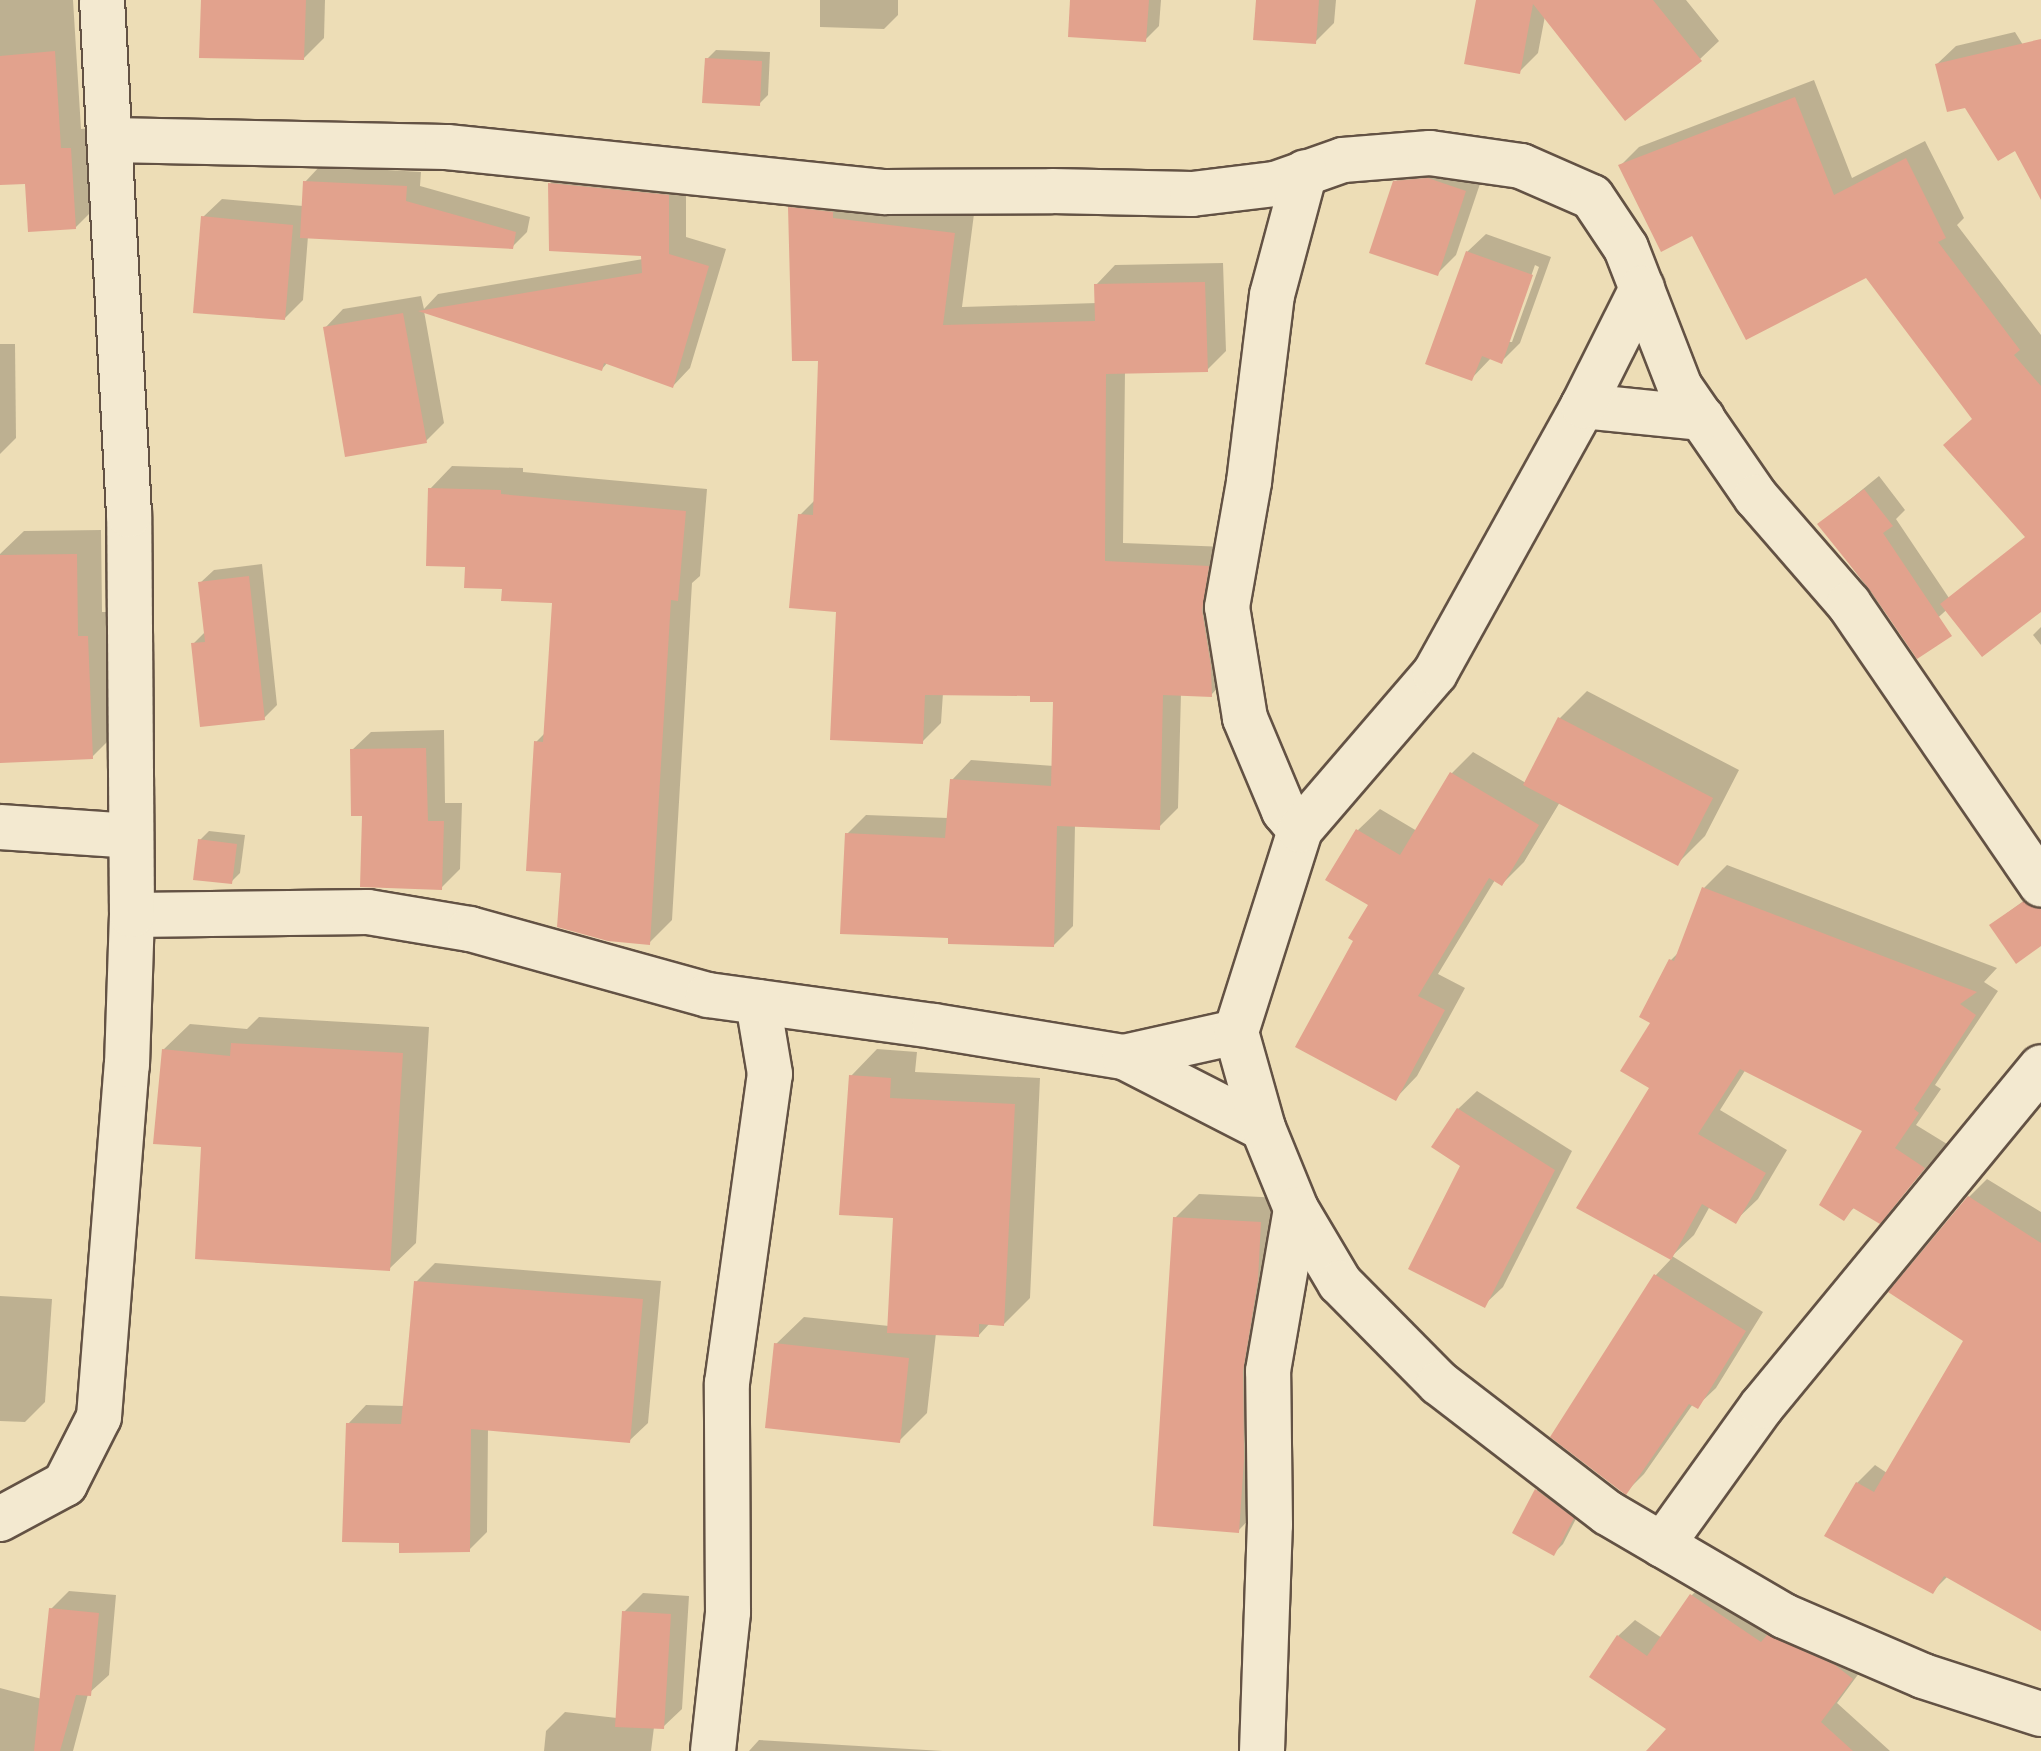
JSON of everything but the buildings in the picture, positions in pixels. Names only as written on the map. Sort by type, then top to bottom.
[{"type":"street","points":[[0,1519],[65,1484],[99,1417],[127,1065],[132,915],[129,515],[102,0]]},
{"type":"street","points":[[110,140],[447,147],[885,192],[1192,194],[1275,184],[1343,160],[1430,153],[1521,166],[1592,197],[1626,248],[1680,387],[1756,497],[1849,604],[2041,884]]},
{"type":"street","points":[[1300,830],[1284,811],[1245,718],[1227,607],[1249,482],[1272,295],[1305,172]]},
{"type":"street","points":[[1642,288],[1583,406],[1435,673],[1300,830],[1236,1032],[1263,1128],[1296,1209],[1340,1283],[1439,1383],[1608,1513],[1784,1616],[1923,1676],[2041,1714]]},
{"type":"street","points":[[1583,406],[1702,418]]},
{"type":"street","points":[[0,827],[131,836]]},
{"type":"street","points":[[132,915],[368,912],[470,929],[708,995],[1124,1057],[1263,1128]]},
{"type":"street","points":[[713,1751],[728,1612],[727,1383],[770,1074],[758,1002]]},
{"type":"street","points":[[1124,1057],[1236,1032]]},
{"type":"street","points":[[1662,1545],[1762,1406],[2041,1067]]},
{"type":"street","points":[[1262,1751],[1270,1525],[1268,1371],[1296,1209]]}]
